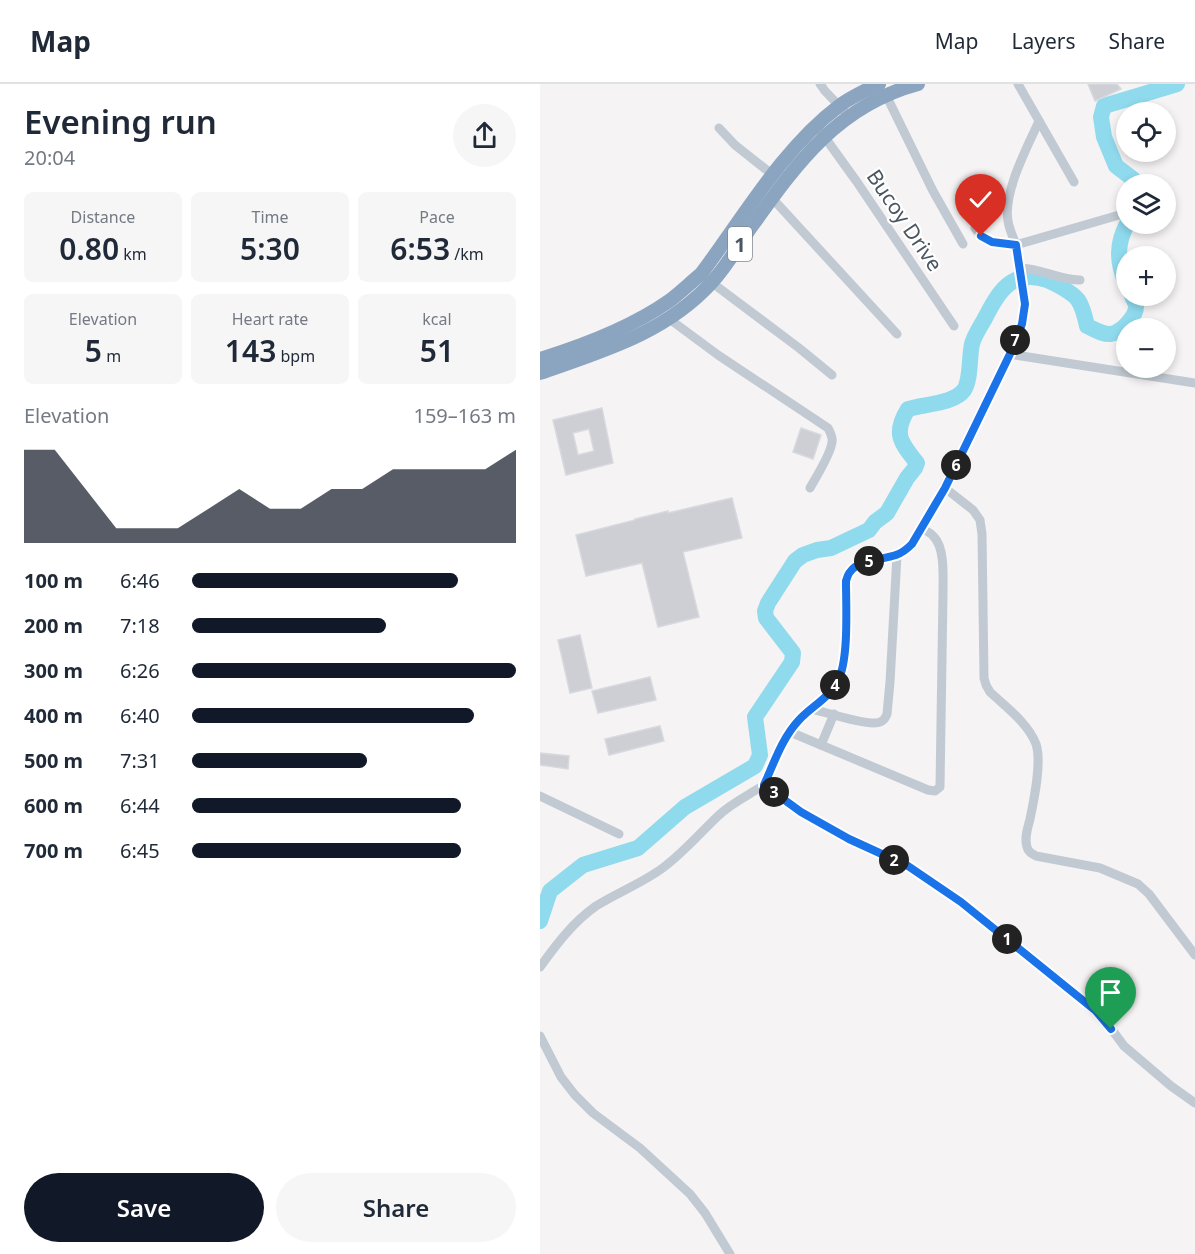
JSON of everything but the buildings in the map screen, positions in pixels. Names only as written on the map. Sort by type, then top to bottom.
[{"type":"highway","name":"1","points":[[540,359],[625,326],[668,302],[701,274],[793,150],[844,111],[883,89],[918,84]]},
{"type":"highway","name":"1","points":[[540,373],[632,340],[668,318],[711,282],[807,153],[820,131]]},
{"type":"street","points":[[820,84],[844,111]]},
{"type":"street","points":[[1018,84],[1074,182]]},
{"type":"street","points":[[883,89],[933,191],[963,244]]},
{"type":"street","points":[[540,967],[583,916],[664,868],[730,806],[764,785],[797,722],[824,699],[838,681],[844,661],[846,581],[850,571],[858,565],[897,555],[912,544],[945,488],[1010,354],[1022,324],[1024,291],[1016,245],[1008,221],[1008,202],[1013,183],[1039,121]]},
{"type":"street","points":[[719,128],[735,145],[773,175]]},
{"type":"street","name":"Bucoy Drive","points":[[820,131],[870,200],[954,326]]},
{"type":"street","points":[[772,198],[897,334]]},
{"type":"street","points":[[975,228],[981,236],[992,242],[1016,245],[1116,216]]},
{"type":"street","points":[[1021,272],[1029,268],[1071,280],[1080,280]]},
{"type":"street","points":[[711,282],[832,375]]},
{"type":"street","points":[[668,318],[718,355],[828,428],[832,441],[830,450],[810,488]]},
{"type":"street","points":[[1010,354],[1195,383]]},
{"type":"street","points":[[945,488],[973,510],[980,520],[986,685],[990,692],[1022,723],[1032,735],[1037,746],[1039,763],[1027,831],[1027,848],[1036,856],[1100,868],[1138,884],[1149,894],[1195,955]]},
{"type":"street","points":[[790,732],[928,790],[935,791],[940,787],[942,565],[940,548],[936,539],[922,528]]},
{"type":"street","points":[[812,709],[875,723],[881,722],[886,714],[897,555]]},
{"type":"street","points":[[821,745],[834,714]]},
{"type":"street","points":[[764,785],[801,812],[849,839],[908,866],[961,902],[1096,1011],[1124,1046],[1195,1103]]},
{"type":"street","points":[[540,796],[619,834]]},
{"type":"street","points":[[540,1036],[561,1077],[575,1095],[593,1113],[640,1148],[690,1194],[705,1213],[730,1254]]},
{"type":"waterway","points":[[1126,174],[1116,166],[1104,137],[1101,117],[1104,106],[1177,84]]},
{"type":"waterway","points":[[1119,246],[1122,234]]},
{"type":"waterway","points":[[540,921],[550,891],[583,865],[638,848],[685,807],[755,766],[760,755],[755,717],[792,662],[793,653],[766,618],[765,611],[768,603],[795,561],[803,555],[831,548],[869,530],[887,513],[917,463],[900,437],[903,417],[908,409],[946,401],[964,390],[968,380],[973,341],[989,310],[1007,285],[1024,277],[1047,280],[1076,297],[1083,309],[1087,326],[1108,334],[1115,333],[1128,323],[1136,306]]},
{"type":"route","points":[[981,236],[992,242],[1016,245],[1025,304],[1022,324],[1010,354],[945,488],[912,544],[897,555],[858,565],[850,571],[846,581],[844,661],[838,681],[824,699],[797,722],[778,753],[764,785],[801,812],[849,839],[908,866],[961,902],[1096,1011],[1111,1029]]}]
